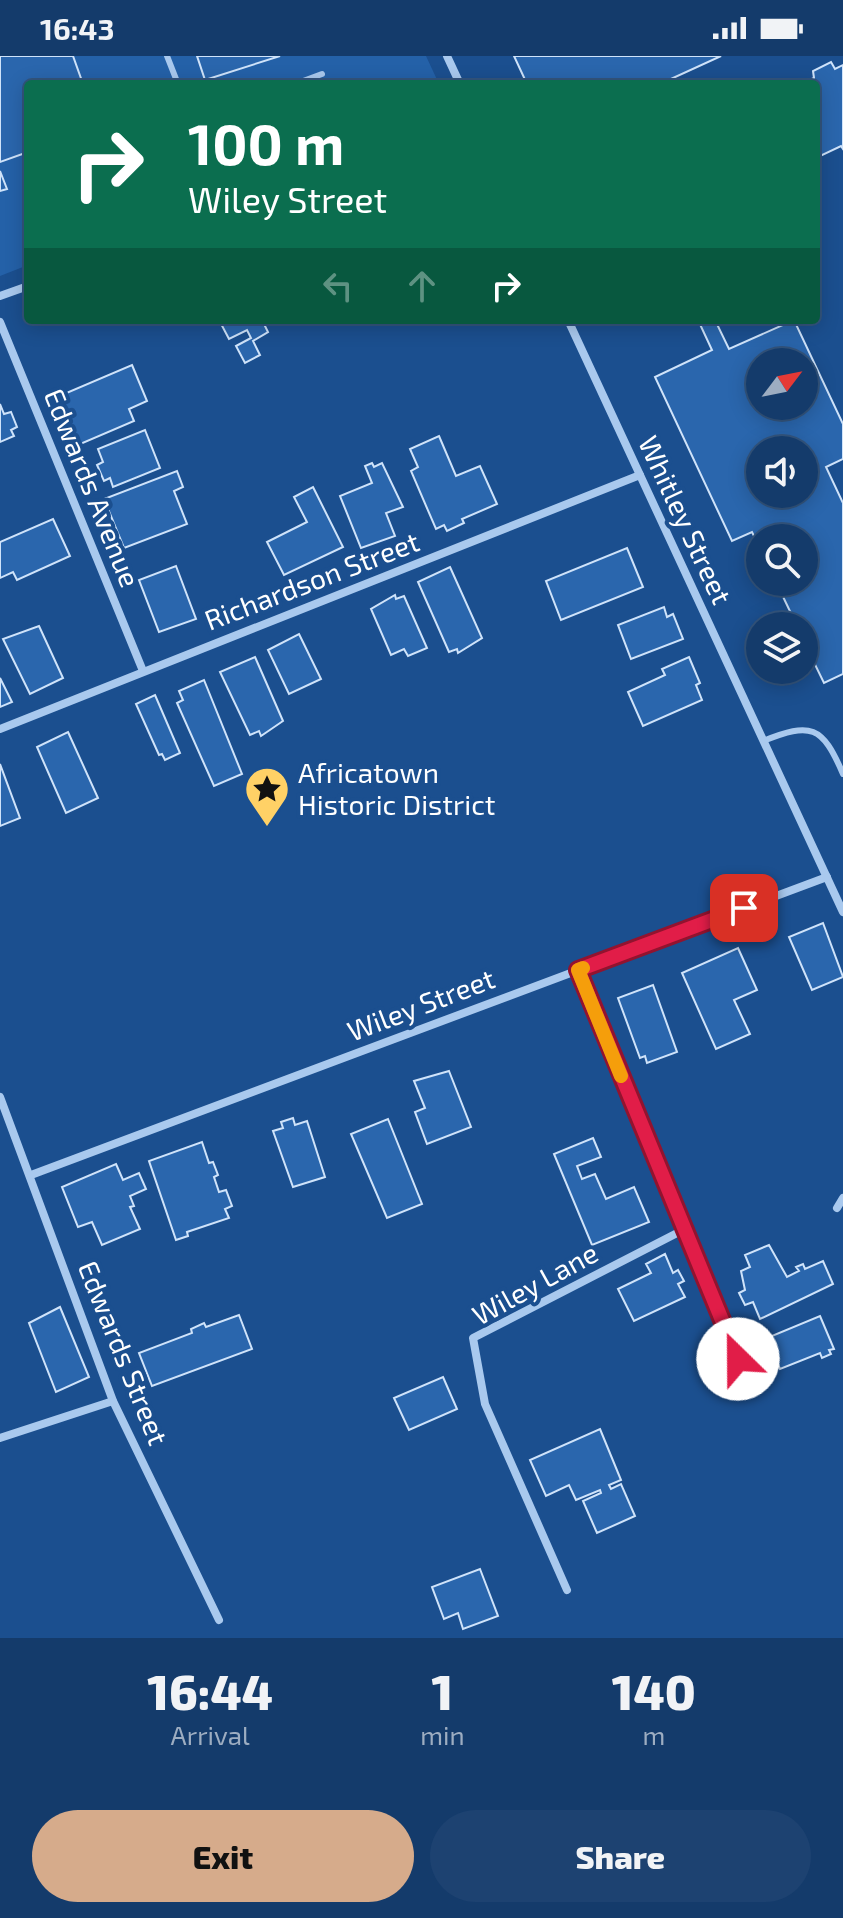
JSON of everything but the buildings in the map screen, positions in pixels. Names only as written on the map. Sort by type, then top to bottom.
[{"type":"street","points":[[447,56],[458,80]]},
{"type":"street","points":[[0,296],[24,287]]},
{"type":"street","name":"Edwards Avenue","points":[[0,322],[143,671]]},
{"type":"street","name":"Whitley Street","points":[[570,324],[843,912]]},
{"type":"street","name":"Richardson Street","points":[[0,729],[640,475]]},
{"type":"street","name":"Wiley Street","points":[[31,1175],[827,877]]},
{"type":"street","points":[[578,970],[738,1359]]},
{"type":"street","name":"Edwards Street","points":[[0,1097],[113,1401],[219,1620]]},
{"type":"street","points":[[837,1208],[843,1198]]},
{"type":"street","name":"Wiley Lane","points":[[567,1590],[485,1404],[473,1338],[683,1230]]},
{"type":"street","points":[[0,1438],[113,1401]]},
{"type":"lane","points":[[167,56],[176,80]]},
{"type":"lane","points":[[306,80],[322,74]]},
{"type":"lane","points":[[763,741],[796,728],[811,730],[832,747],[843,774]]},
{"type":"shaded area","points":[[0,56],[426,56],[437,80],[24,80],[24,267],[0,276]]},
{"type":"slow traffic","points":[[583,968],[578,970],[621,1076]]},
{"type":"place","name":"Africatown Historic District","points":[[267,828]]},
{"type":"route","points":[[738,1359],[578,970],[744,908]]}]
